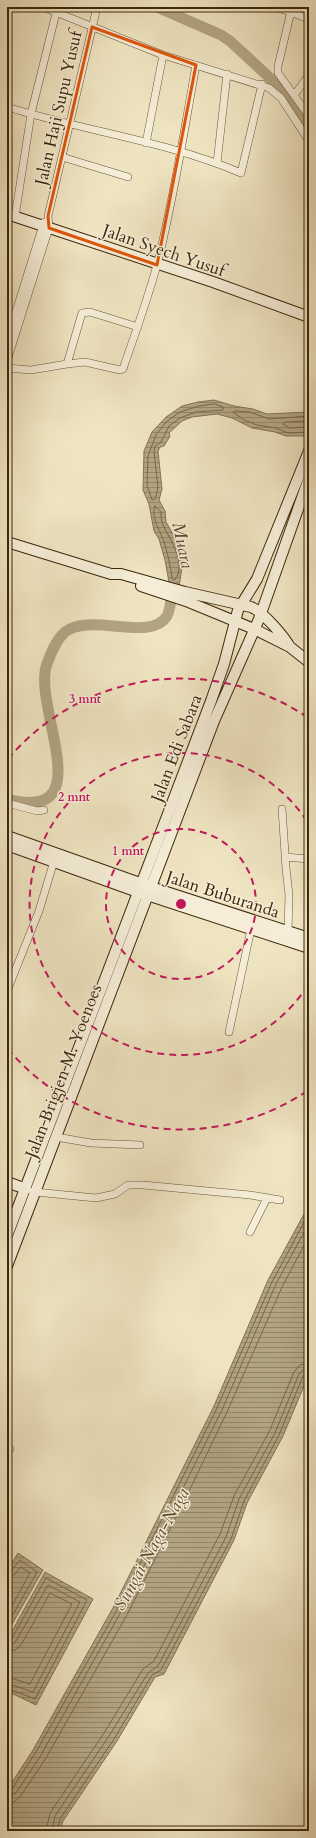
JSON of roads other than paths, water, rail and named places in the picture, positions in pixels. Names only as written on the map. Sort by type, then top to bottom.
[{"type":"main road","name":"Jalan Syech Yusuf","points":[[11,216],[46,226],[157,265],[213,282],[309,317]]},
{"type":"main road","name":"Jalan Edi Sabara","points":[[144,889],[224,664],[240,604],[257,579],[309,451]]},
{"type":"main road","name":"Jalan Edi Sabara","points":[[144,889],[252,633],[309,478]]},
{"type":"main road","points":[[7,542],[111,574],[121,574],[184,596],[240,604],[254,608],[290,647],[309,662]]},
{"type":"main road","points":[[184,596],[234,626],[290,647]]},
{"type":"main road","points":[[7,836],[144,889]]},
{"type":"main road","points":[[7,845],[144,889]]},
{"type":"main road","name":"Jalan Buburanda","points":[[144,889],[251,929],[309,948]]},
{"type":"main road","name":"Jalan Buburanda","points":[[144,889],[309,938]]},
{"type":"main road","name":"Jalan Brigjen M. Yoenoes","points":[[7,1236],[56,1137],[144,889]]},
{"type":"main road","name":"Jalan Brigjen M. Yoenoes","points":[[7,1266],[30,1190],[144,889]]},
{"type":"main road","points":[[7,1182],[30,1190]]},
{"type":"street","points":[[43,7],[163,55],[262,84],[281,98],[309,141]]},
{"type":"street","name":"Jalan Haji Supu Yusuf","points":[[7,361],[46,226],[97,7]]},
{"type":"street","points":[[276,7],[291,9],[309,19]]},
{"type":"street","points":[[291,9],[278,70],[281,79],[295,94],[309,116]]},
{"type":"street","points":[[11,216],[31,114],[56,13]]},
{"type":"street","points":[[146,142],[163,55]]},
{"type":"street","points":[[7,368],[17,370],[38,370],[66,364],[85,362],[121,370],[138,327],[157,265],[181,153],[196,65]]},
{"type":"street","points":[[217,163],[228,74]]},
{"type":"street","points":[[295,94],[306,79],[309,78]]},
{"type":"street","points":[[7,107],[146,142],[217,163],[241,173],[262,84]]},
{"type":"street","points":[[62,157],[128,177]]},
{"type":"street","name":"Jalan Haji Supu Yusuf","points":[[7,340],[46,226]]},
{"type":"street","points":[[66,364],[82,313],[90,312],[138,327]]},
{"type":"street","points":[[7,803],[37,811],[44,810]]},
{"type":"street","points":[[282,809],[290,901],[288,932]]},
{"type":"street","points":[[285,857],[309,859]]},
{"type":"street","points":[[7,992],[39,911],[54,861]]},
{"type":"street","points":[[229,1032],[251,929]]},
{"type":"street","points":[[56,1137],[91,1143],[140,1145]]},
{"type":"street","points":[[30,1190],[96,1198],[115,1194],[128,1185],[143,1185],[280,1200]]},
{"type":"street","points":[[250,1232],[266,1198]]},
{"type":"water","name":"Muara","points":[[214,400],[234,406],[253,409],[267,414],[309,412],[309,436],[286,436],[275,432],[252,428],[232,418],[217,414],[192,417],[182,421],[169,433],[170,436],[164,446],[160,447],[158,451],[162,489],[159,500],[165,511],[166,522],[178,543],[183,562],[179,586],[169,582],[165,560],[159,539],[154,531],[149,504],[143,490],[144,451],[152,432],[166,417],[182,406]]},
{"type":"water","name":"Sungai Naga-Naga","points":[[309,1205],[309,1374],[283,1436],[247,1503],[234,1540],[164,1674],[155,1677],[117,1741],[63,1821],[60,1831],[7,1831],[7,1790],[33,1750],[114,1606],[214,1406],[268,1280]]},
{"type":"water","points":[[18,1553],[43,1570],[7,1633],[7,1571]]},
{"type":"water","points":[[45,1572],[93,1599],[36,1705],[7,1691],[7,1640]]},
{"type":"waterway","points":[[157,7],[221,35],[230,41],[282,89],[309,132]]},
{"type":"waterway","name":"Muara","points":[[7,799],[36,802],[52,794],[58,778],[57,757],[45,683],[47,664],[59,639],[65,632],[76,627],[89,625],[134,628],[148,627],[159,624],[167,616],[173,587]]}]
